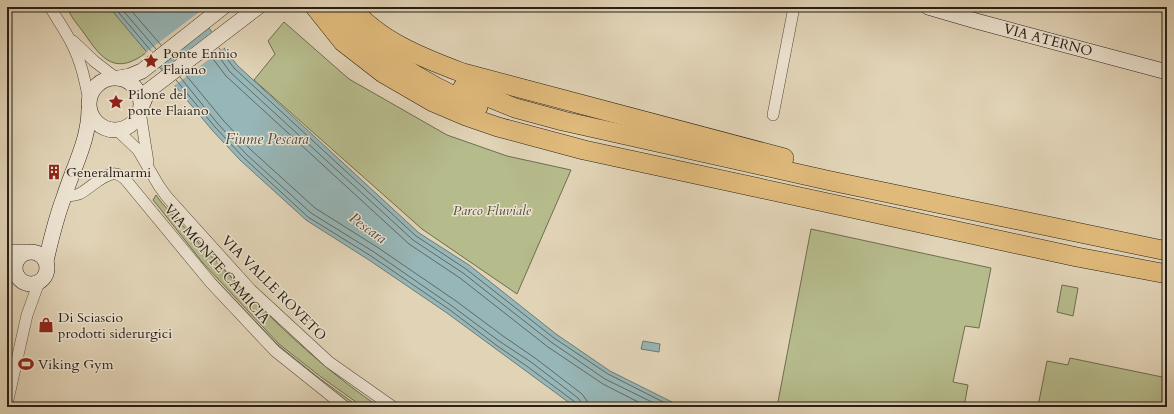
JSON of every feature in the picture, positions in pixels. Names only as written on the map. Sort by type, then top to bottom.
[{"type":"highway","points":[[310,7],[328,15],[342,42],[383,73],[433,102],[466,116],[498,127],[584,150],[1077,257],[1167,274]]},
{"type":"highway","points":[[315,7],[407,70],[457,98],[499,115],[534,126],[565,134],[830,187],[1167,251]]},
{"type":"highway","points":[[345,7],[388,42],[416,62],[466,89],[499,102],[556,119],[830,187],[1167,265]]},
{"type":"highway","points":[[351,7],[371,26],[395,43],[432,62],[463,73],[780,157],[954,196],[1167,240]]},
{"type":"street","points":[[50,7],[69,37],[83,71],[89,105],[94,120],[101,126],[113,130]]},
{"type":"street","points":[[37,256],[54,227],[82,148],[88,126],[90,96],[96,86],[105,80],[130,76],[142,71],[223,7]]},
{"type":"street","points":[[82,148],[98,132],[124,128],[131,124],[140,111],[146,94],[154,86],[258,7]]},
{"type":"street","points":[[773,115],[794,7]]},
{"type":"street","name":"VIA ATERNO","points":[[928,7],[1167,72]]},
{"type":"street","points":[[69,37],[94,61],[118,78],[129,82],[137,90],[140,100],[140,111]]},
{"type":"street","name":"VIA VALLE ROVETO","points":[[140,111],[151,173]]},
{"type":"street","name":"VIA VALLE ROVETO","points":[[113,130],[138,150],[166,198],[251,290],[329,362],[393,407]]},
{"type":"street","name":"VIA MONTE CAMICIA","points":[[64,196],[78,195],[91,188],[108,174],[117,174],[125,179],[211,283],[275,351],[345,407]]},
{"type":"street","points":[[7,252],[37,256]]},
{"type":"street","points":[[7,404],[27,315],[39,282],[43,279],[47,270],[37,256],[24,253],[18,258],[15,266],[11,264]]},
{"type":"street","points":[[11,264],[19,279],[24,283],[29,284],[39,282]]},
{"type":"green space","points":[[67,7],[109,7],[147,52],[127,63],[118,64],[111,62],[97,51],[74,20]]},
{"type":"green space","name":"Parco Fluviale","points":[[284,22],[349,79],[447,135],[507,156],[571,170],[517,294],[422,229],[254,80],[275,54],[268,41]]},
{"type":"green space","points":[[156,195],[212,257],[291,337],[349,385],[379,407],[363,407],[279,344],[203,263],[153,200]]},
{"type":"green space","points":[[811,229],[991,268],[979,328],[965,326],[953,382],[968,385],[964,407],[777,407]]},
{"type":"green space","points":[[199,262],[278,345],[319,378],[359,407],[351,407],[325,388],[280,349]]},
{"type":"green space","points":[[1062,285],[1078,288],[1073,316],[1057,312]]},
{"type":"green space","points":[[1070,358],[1167,378],[1167,407],[1038,406],[1047,361],[1068,365]]},
{"type":"water","name":"Fiume Pescara","points":[[109,7],[193,7],[237,65],[419,233],[469,265],[556,334],[610,371],[682,407],[575,407],[447,313],[369,260],[306,220],[240,160],[212,130]]},
{"type":"water","points":[[643,341],[660,344],[659,352],[641,349]]},
{"type":"pier","points":[[199,12],[210,27],[158,68],[145,53]]},
{"type":"pier","points":[[213,31],[225,47],[174,86],[161,71]]},
{"type":"place","name":"Ponte Ennio Flaiano","points":[[151,61]]},
{"type":"place","name":"Pilone del ponte Flaiano","points":[[116,102]]},
{"type":"place","name":"Generalmarmi","points":[[54,172]]},
{"type":"place","name":"Di Sciascio prodotti siderurgici","points":[[46,325]]},
{"type":"place","name":"Viking Gym","points":[[26,364]]},
{"type":"water label","name":"Pescara","points":[[368,228]]}]
